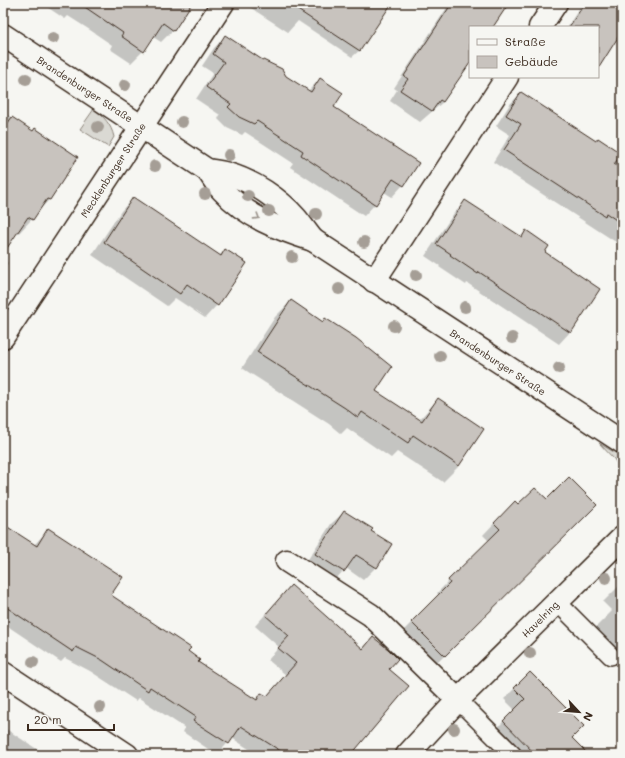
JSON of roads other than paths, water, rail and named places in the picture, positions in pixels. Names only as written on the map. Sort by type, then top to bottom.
[{"type":"street","name":"Mecklenburger Straße","points":[[3,337],[224,3]]},
{"type":"street","points":[[541,26],[556,3]]},
{"type":"street","name":"Brandenburger Straße","points":[[3,35],[207,170],[222,189],[251,214],[280,230],[313,240],[622,442]]},
{"type":"street","points":[[374,281],[506,78]]},
{"type":"street","name":"Havelring","points":[[407,755],[458,700],[622,538]]},
{"type":"street","points":[[286,561],[371,615],[458,700]]},
{"type":"street","points":[[3,673],[127,755]]},
{"type":"lane","points":[[558,602],[611,656]]},
{"type":"lane","points":[[458,700],[513,755]]}]
